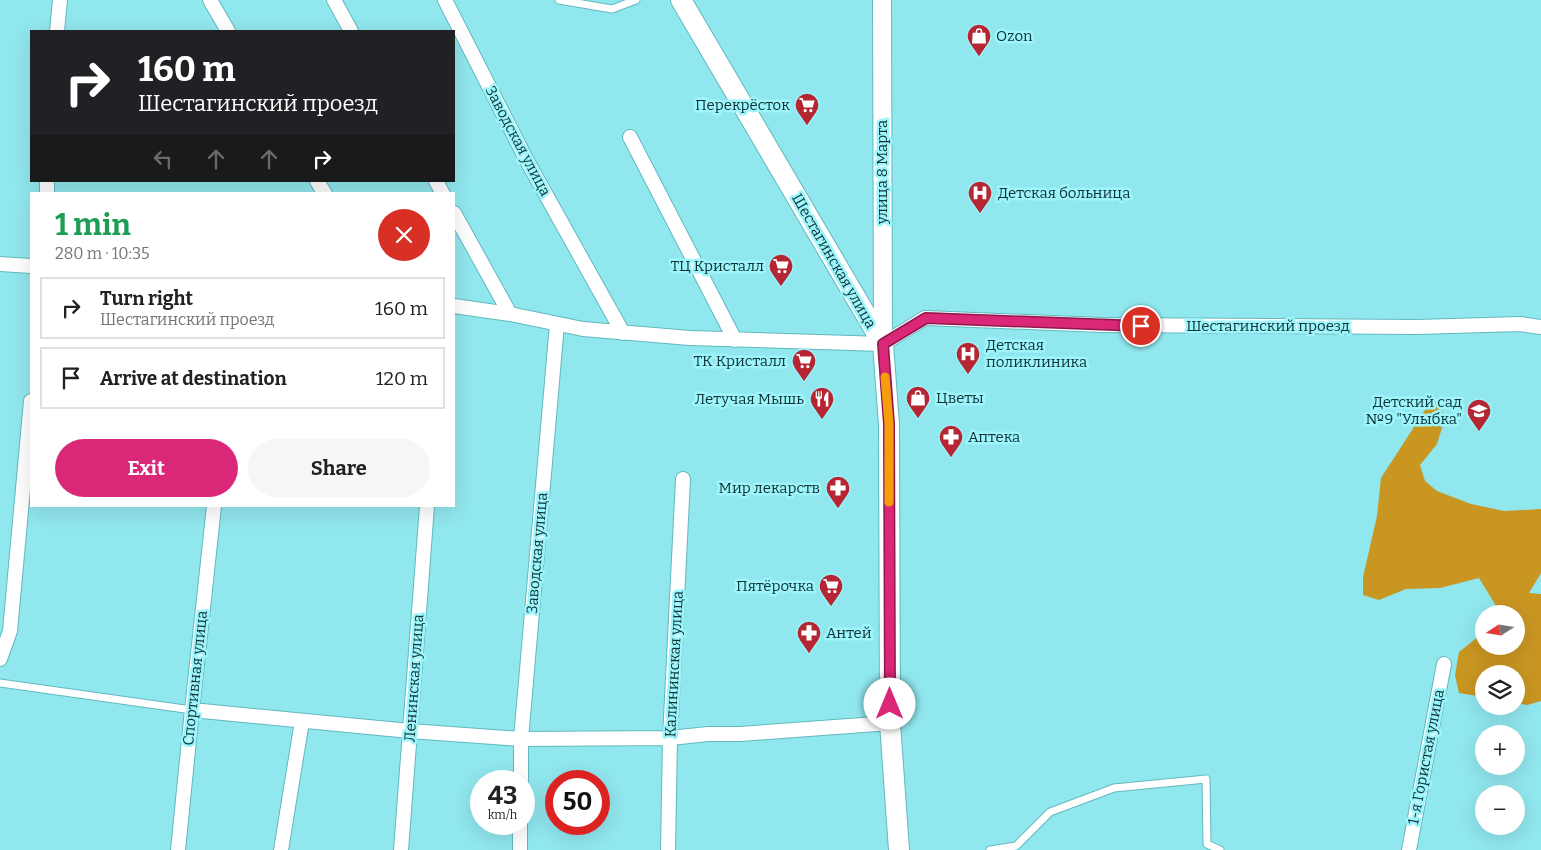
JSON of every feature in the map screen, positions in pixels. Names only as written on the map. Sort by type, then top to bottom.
[{"type":"main road","name":"Шестагинская улица","points":[[681,0],[883,344],[889,424],[890,723],[899,850]]},
{"type":"street","points":[[57,30],[60,0]]},
{"type":"street","points":[[210,0],[227,30]]},
{"type":"street","points":[[334,0],[350,30]]},
{"type":"street","name":"Заводская улица","points":[[445,0],[526,159],[623,333]]},
{"type":"street","name":"улица 8 Марта","points":[[882,0],[883,344]]},
{"type":"street","points":[[630,138],[735,340]]},
{"type":"street","points":[[455,215],[510,314]]},
{"type":"street","points":[[0,264],[30,266]]},
{"type":"street","points":[[455,306],[510,314],[584,329],[623,333],[735,340],[883,344]]},
{"type":"street","name":"Шестагинский проезд","points":[[883,344],[926,318],[1102,325],[1417,327],[1520,324],[1541,328]]},
{"type":"street","name":"Заводская улица","points":[[521,770],[521,739],[557,324]]},
{"type":"street","points":[[0,660],[10,631],[30,412]]},
{"type":"street","name":"Калининская улица","points":[[668,850],[670,738],[683,479]]},
{"type":"street","name":"Спортивная улица","points":[[178,850],[214,507]]},
{"type":"street","name":"Ленинская улица","points":[[401,850],[427,507]]},
{"type":"street","name":"1-я Гористая улица","points":[[1409,850],[1444,664]]},
{"type":"street","points":[[192,710],[410,731],[521,739],[670,738],[890,723]]},
{"type":"street","points":[[282,850],[302,721]]},
{"type":"street","points":[[520,835],[520,850]]},
{"type":"lane","points":[[559,0],[612,9],[636,0]]},
{"type":"lane","points":[[0,683],[192,710]]},
{"type":"lane","points":[[990,850],[1017,848],[1050,812],[1114,788],[1206,779],[1207,844],[1220,850]]},
{"type":"shaded area","points":[[1434,396],[1445,418],[1437,444],[1420,465],[1425,481],[1437,491],[1471,504],[1504,511],[1541,509],[1541,573],[1529,593],[1541,594],[1541,701],[1525,705],[1525,665],[1475,665],[1475,696],[1459,693],[1455,675],[1459,652],[1475,639],[1475,655],[1525,655],[1525,605],[1496,605],[1479,578],[1440,588],[1406,589],[1379,600],[1363,595],[1363,577],[1377,516],[1381,478]]},
{"type":"slow traffic","points":[[885,377],[889,424],[889,502]]},
{"type":"place","name":"Ozon","points":[[979,57]]},
{"type":"place","name":"Перекрёсток","points":[[807,126]]},
{"type":"place","name":"Детская больница","points":[[980,214]]},
{"type":"place","name":"ТЦ Кристалл","points":[[781,287]]},
{"type":"place","name":"Детская поликлиника","points":[[968,375]]},
{"type":"place","name":"ТК Кристалл","points":[[804,382]]},
{"type":"place","name":"Цветы","points":[[918,419]]},
{"type":"place","name":"Летучая Мышь","points":[[822,420]]},
{"type":"place","name":"Детский сад №9 \"Улыбка\"","points":[[1479,432]]},
{"type":"place","name":"Аптека","points":[[951,458]]},
{"type":"place","name":"Мир лекарств","points":[[838,509]]},
{"type":"place","name":"Пятёрочка","points":[[831,607]]},
{"type":"place","name":"Антей","points":[[809,654]]},
{"type":"route","points":[[890,704],[889,424],[883,344],[926,318],[1141,326]]}]
